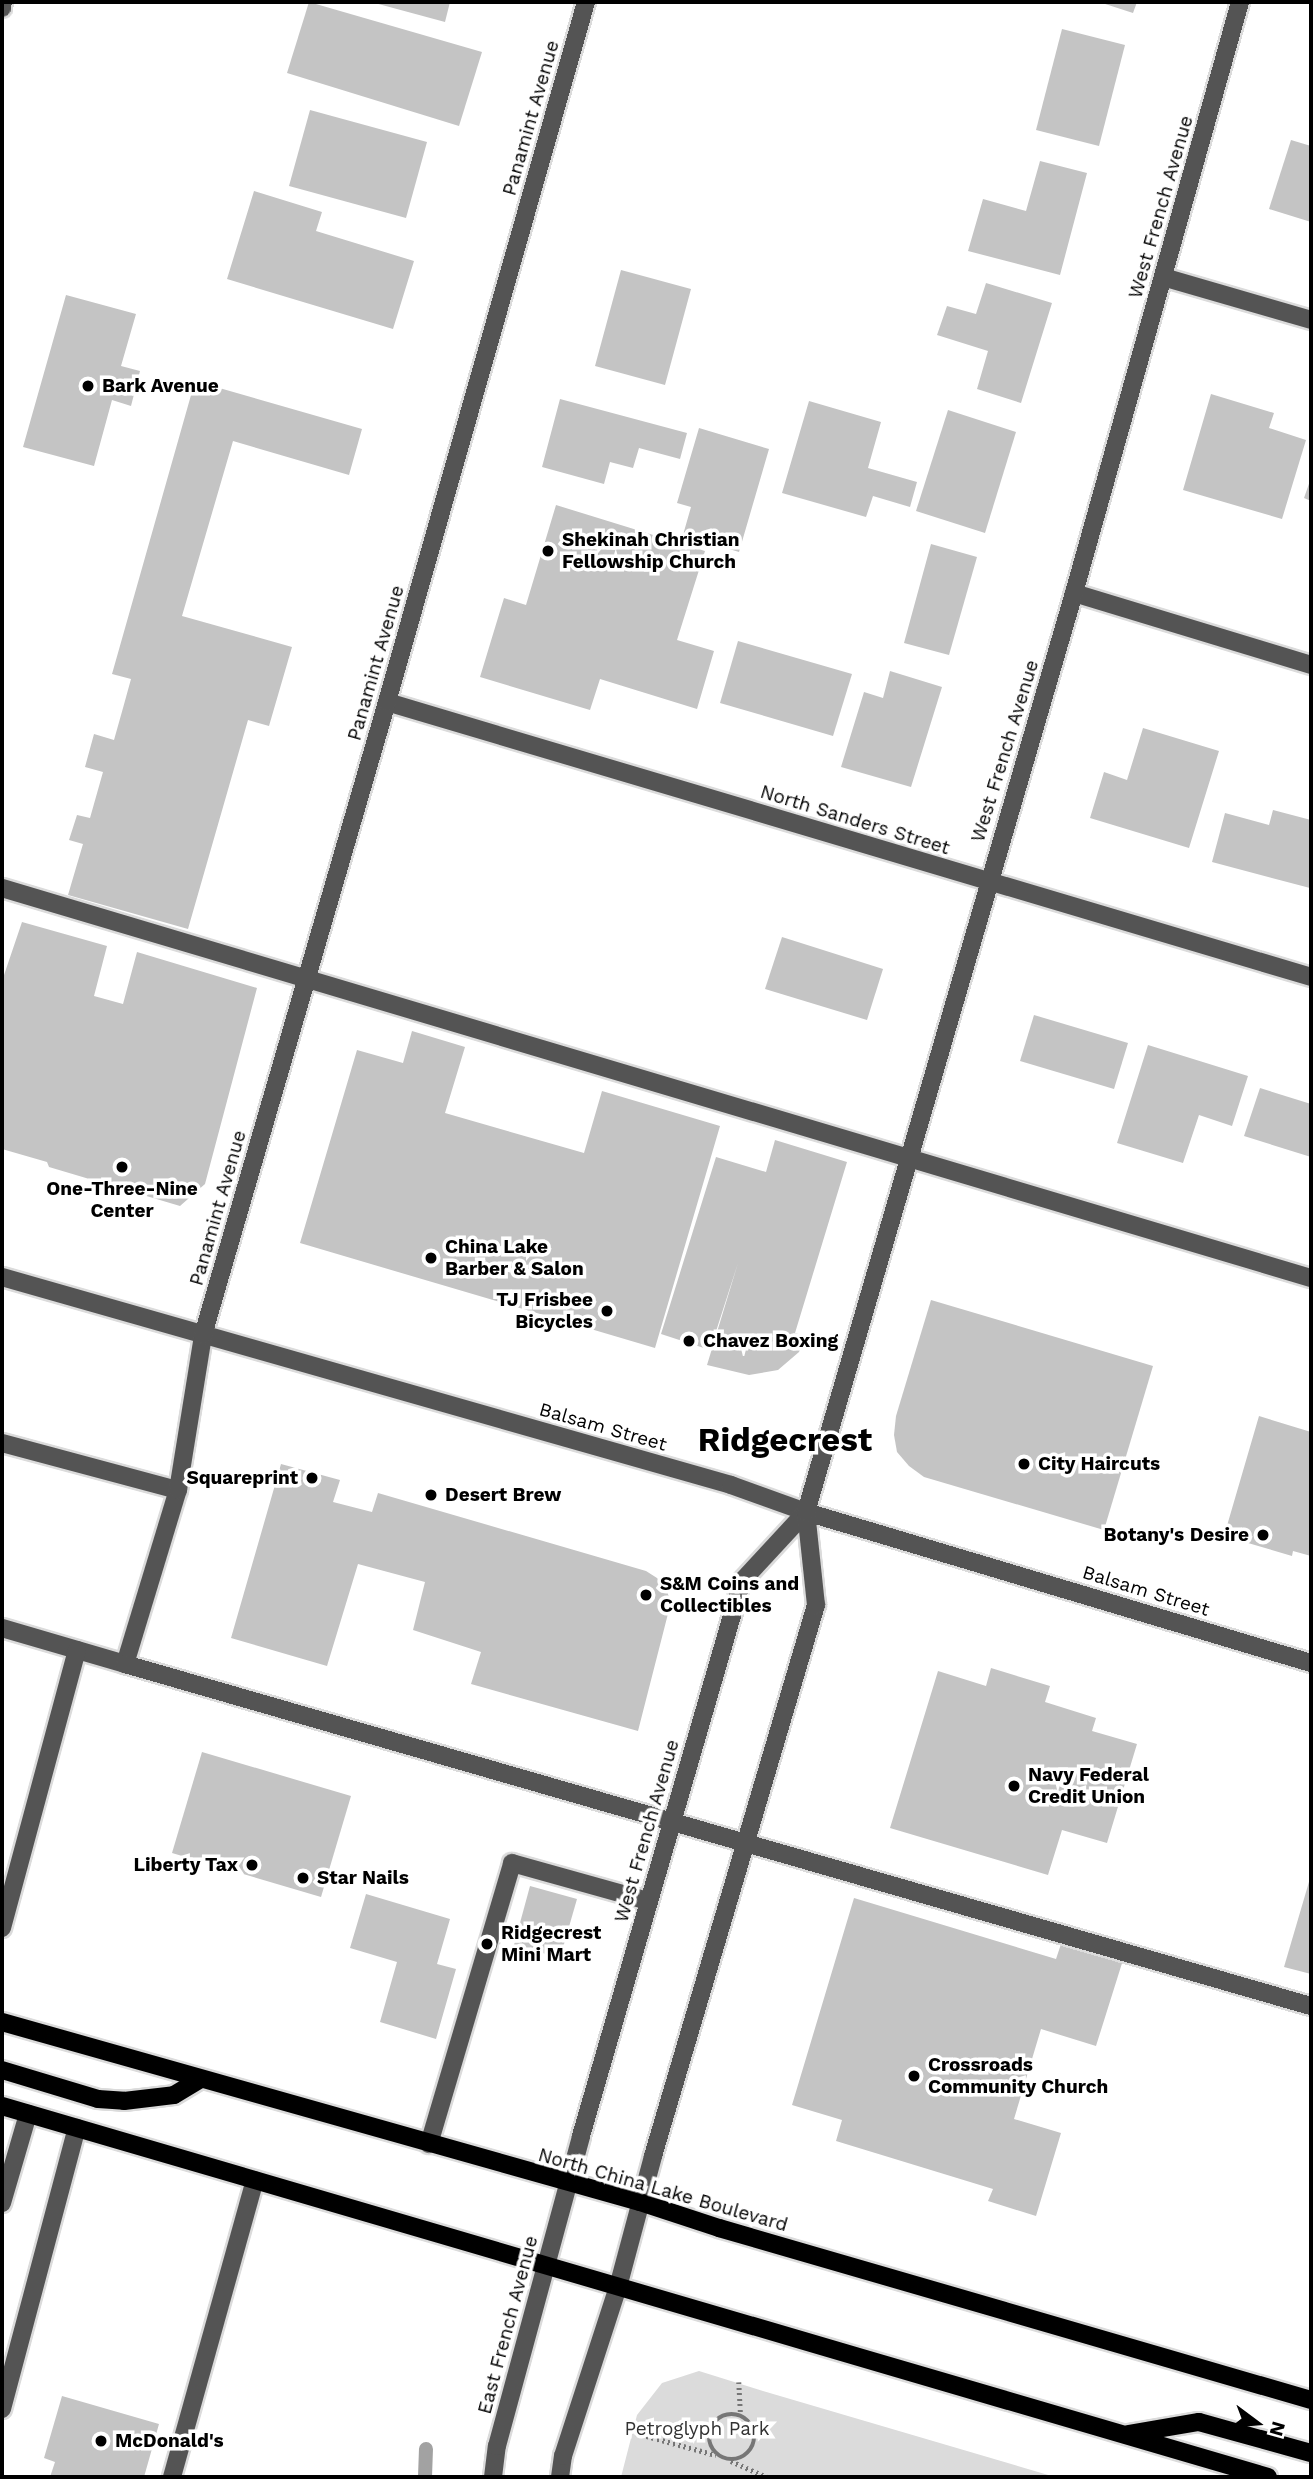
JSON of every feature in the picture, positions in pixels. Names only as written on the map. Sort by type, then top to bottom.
[{"type":"main road","name":"North China Lake Boulevard","points":[[2,2022],[640,2203],[1311,2400]]},
{"type":"main road","points":[[2,2070],[97,2099],[124,2101],[174,2095],[201,2079]]},
{"type":"main road","points":[[2,2106],[1268,2477]]},
{"type":"main road","points":[[1124,2434],[1199,2422],[1311,2452]]},
{"type":"street","points":[[2,8],[4,2]]},
{"type":"street","name":"Panamint Avenue","points":[[125,1664],[178,1490],[203,1335],[586,2]]},
{"type":"street","name":"West French Avenue","points":[[640,2203],[816,1605],[806,1512],[1074,593],[1240,2]]},
{"type":"street","points":[[1163,277],[1311,320]]},
{"type":"street","points":[[1074,593],[1311,665]]},
{"type":"street","name":"North Sanders Street","points":[[387,702],[1311,977]]},
{"type":"street","points":[[2,888],[1311,1278]]},
{"type":"street","name":"Balsam Street","points":[[2,1277],[724,1483],[806,1512],[1311,1663]]},
{"type":"street","points":[[2,1443],[178,1490]]},
{"type":"street","name":"West French Avenue","points":[[568,2184],[742,1581],[806,1512]]},
{"type":"street","points":[[2,1628],[1311,2006]]},
{"type":"street","points":[[2,1928],[77,1650]]},
{"type":"street","points":[[429,2144],[512,1863],[648,1901]]},
{"type":"street","points":[[2,2203],[28,2114]]},
{"type":"street","points":[[2,2409],[77,2127]]},
{"type":"street","points":[[172,2477],[255,2180]]},
{"type":"street","name":"East French Avenue","points":[[493,2477],[497,2446],[568,2184]]},
{"type":"street","points":[[560,2477],[563,2456],[618,2287],[640,2203]]},
{"type":"path","points":[[740,2382],[741,2417]]},
{"type":"path","points":[[726,2415],[741,2417],[753,2427],[755,2441],[741,2458],[726,2459],[711,2446],[711,2431],[726,2415]]},
{"type":"path","points":[[636,2433],[726,2459],[767,2477]]},
{"type":"green space","name":"Petroglyph Park","points":[[699,2371],[1055,2477],[621,2477],[637,2415],[662,2383]]},
{"type":"building","points":[[309,2],[482,52],[459,126],[287,73]]},
{"type":"building","points":[[371,2],[450,2],[445,22]]},
{"type":"building","points":[[1099,2],[1137,2],[1133,13]]},
{"type":"building","points":[[1062,29],[1125,45],[1099,146],[1036,130]]},
{"type":"building","points":[[310,110],[427,142],[406,218],[289,186]]},
{"type":"building","points":[[1291,140],[1311,146],[1311,222],[1269,209]]},
{"type":"building","points":[[1040,161],[1087,173],[1060,275],[968,251],[983,199],[1026,211]]},
{"type":"building","points":[[254,191],[322,212],[316,231],[414,261],[393,329],[227,279]]},
{"type":"building","points":[[621,270],[691,289],[665,385],[595,366]]},
{"type":"building","points":[[986,283],[1052,303],[1021,403],[977,389],[988,351],[937,335],[947,306],[976,314]]},
{"type":"building","name":"Bark Avenue","points":[[66,295],[136,314],[121,366],[140,371],[131,406],[112,400],[94,466],[23,447]]},
{"type":"building","points":[[195,381],[362,429],[349,475],[233,441],[182,616],[292,647],[269,726],[248,720],[188,929],[68,895],[83,844],[69,840],[77,815],[90,818],[103,772],[85,767],[94,734],[114,740],[131,679],[112,674]]},
{"type":"building","points":[[1211,394],[1274,413],[1269,428],[1306,440],[1282,519],[1183,490]]},
{"type":"building","points":[[560,399],[687,433],[680,459],[639,448],[633,468],[610,462],[604,484],[542,467]]},
{"type":"building","points":[[809,401],[881,422],[868,468],[917,482],[910,507],[873,496],[866,517],[782,493]]},
{"type":"building","points":[[948,410],[1016,432],[985,533],[916,511]]},
{"type":"building","points":[[699,428],[769,449],[739,552],[683,535],[691,507],[677,503]]},
{"type":"building","points":[[1311,478],[1311,501],[1304,498]]},
{"type":"building","points":[[556,505],[705,551],[677,640],[714,651],[697,709],[600,679],[590,710],[480,677],[504,598],[526,605]]},
{"type":"building","points":[[931,544],[977,557],[949,655],[904,643]]},
{"type":"building","points":[[738,641],[852,674],[833,736],[720,703]]},
{"type":"building","points":[[890,671],[942,687],[911,787],[841,767],[864,692],[883,698]]},
{"type":"building","points":[[1143,728],[1219,751],[1189,848],[1090,818],[1104,772],[1127,780]]},
{"type":"building","points":[[1273,810],[1311,820],[1310,888],[1212,862],[1225,813],[1269,825]]},
{"type":"building","points":[[22,922],[107,946],[94,996],[123,1004],[137,952],[257,988],[205,1184],[180,1206],[49,1167],[47,1162],[2,1149],[2,981]]},
{"type":"building","points":[[782,937],[883,969],[867,1020],[765,989]]},
{"type":"building","points":[[1034,1015],[1128,1043],[1114,1089],[1020,1061]]},
{"type":"building","points":[[412,1031],[465,1047],[445,1113],[584,1153],[602,1091],[720,1126],[655,1348],[300,1243],[357,1050],[403,1063]]},
{"type":"building","points":[[1148,1045],[1248,1076],[1232,1126],[1199,1115],[1183,1163],[1117,1143]]},
{"type":"building","points":[[1260,1088],[1311,1104],[1311,1157],[1244,1136]]},
{"type":"building","points":[[775,1140],[847,1162],[795,1333],[806,1336],[799,1352],[778,1370],[749,1375],[707,1365],[738,1263],[710,1350],[661,1334],[716,1157],[766,1172]]},
{"type":"building","points":[[931,1300],[1153,1366],[1104,1530],[924,1477],[909,1466],[897,1452],[894,1435],[896,1416]]},
{"type":"building","points":[[1259,1416],[1311,1432],[1311,1556],[1293,1551],[1292,1556],[1224,1536]]},
{"type":"building","points":[[281,1464],[340,1480],[333,1502],[372,1512],[378,1493],[646,1571],[657,1578],[666,1589],[671,1602],[638,1731],[471,1684],[481,1652],[413,1630],[425,1582],[358,1564],[327,1666],[231,1638]]},
{"type":"building","name":"Navy Federal Credit Union","points":[[991,1668],[1050,1686],[1045,1702],[1096,1718],[1092,1731],[1137,1744],[1107,1843],[1062,1830],[1048,1875],[890,1828],[938,1671],[986,1686]]},
{"type":"building","points":[[202,1752],[351,1796],[321,1897],[172,1853]]},
{"type":"building","points":[[1311,1875],[1311,1974],[1284,1967]]},
{"type":"building","points":[[530,1886],[577,1899],[560,1958],[514,1945]]},
{"type":"building","points":[[366,1894],[450,1919],[437,1964],[456,1969],[436,2039],[380,2022],[397,1962],[350,1948]]},
{"type":"building","name":"Crossroads Community Church","points":[[854,1898],[1056,1959],[1062,1941],[1123,1960],[1096,2046],[1041,2029],[1014,2119],[1061,2133],[1036,2216],[988,2201],[993,2189],[836,2141],[842,2120],[792,2105]]},
{"type":"building","name":"McDonald's","points":[[62,2396],[159,2424],[144,2477],[50,2477],[55,2462],[44,2458]]},
{"type":"waterway","points":[[425,2477],[426,2449]]},
{"type":"place","name":"Bark Avenue","points":[[88,386]]},
{"type":"place","name":"Shekinah Christian Fellowship Church","points":[[548,551]]},
{"type":"place","name":"One-Three-Nine Center","points":[[122,1167]]},
{"type":"place","name":"China Lake Barber & Salon","points":[[431,1258]]},
{"type":"place","name":"TJ Frisbee Bicycles","points":[[607,1311]]},
{"type":"place","name":"Chavez Boxing","points":[[689,1341]]},
{"type":"place","name":"City Haircuts","points":[[1024,1464]]},
{"type":"place","name":"Squareprint","points":[[312,1478]]},
{"type":"place","name":"Desert Brew","points":[[431,1495]]},
{"type":"place","name":"Botany's Desire","points":[[1263,1535]]},
{"type":"place","name":"S&M Coins and Collectibles","points":[[646,1595]]},
{"type":"place","name":"Navy Federal Credit Union","points":[[1014,1786]]},
{"type":"place","name":"Liberty Tax","points":[[252,1865]]},
{"type":"place","name":"Star Nails","points":[[303,1878]]},
{"type":"place","name":"Ridgecrest Mini Mart","points":[[487,1944]]},
{"type":"place","name":"Crossroads Community Church","points":[[914,2076]]},
{"type":"place","name":"McDonald's","points":[[101,2441]]},
{"type":"district","name":"Ridgecrest","points":[[785,1440]]}]
